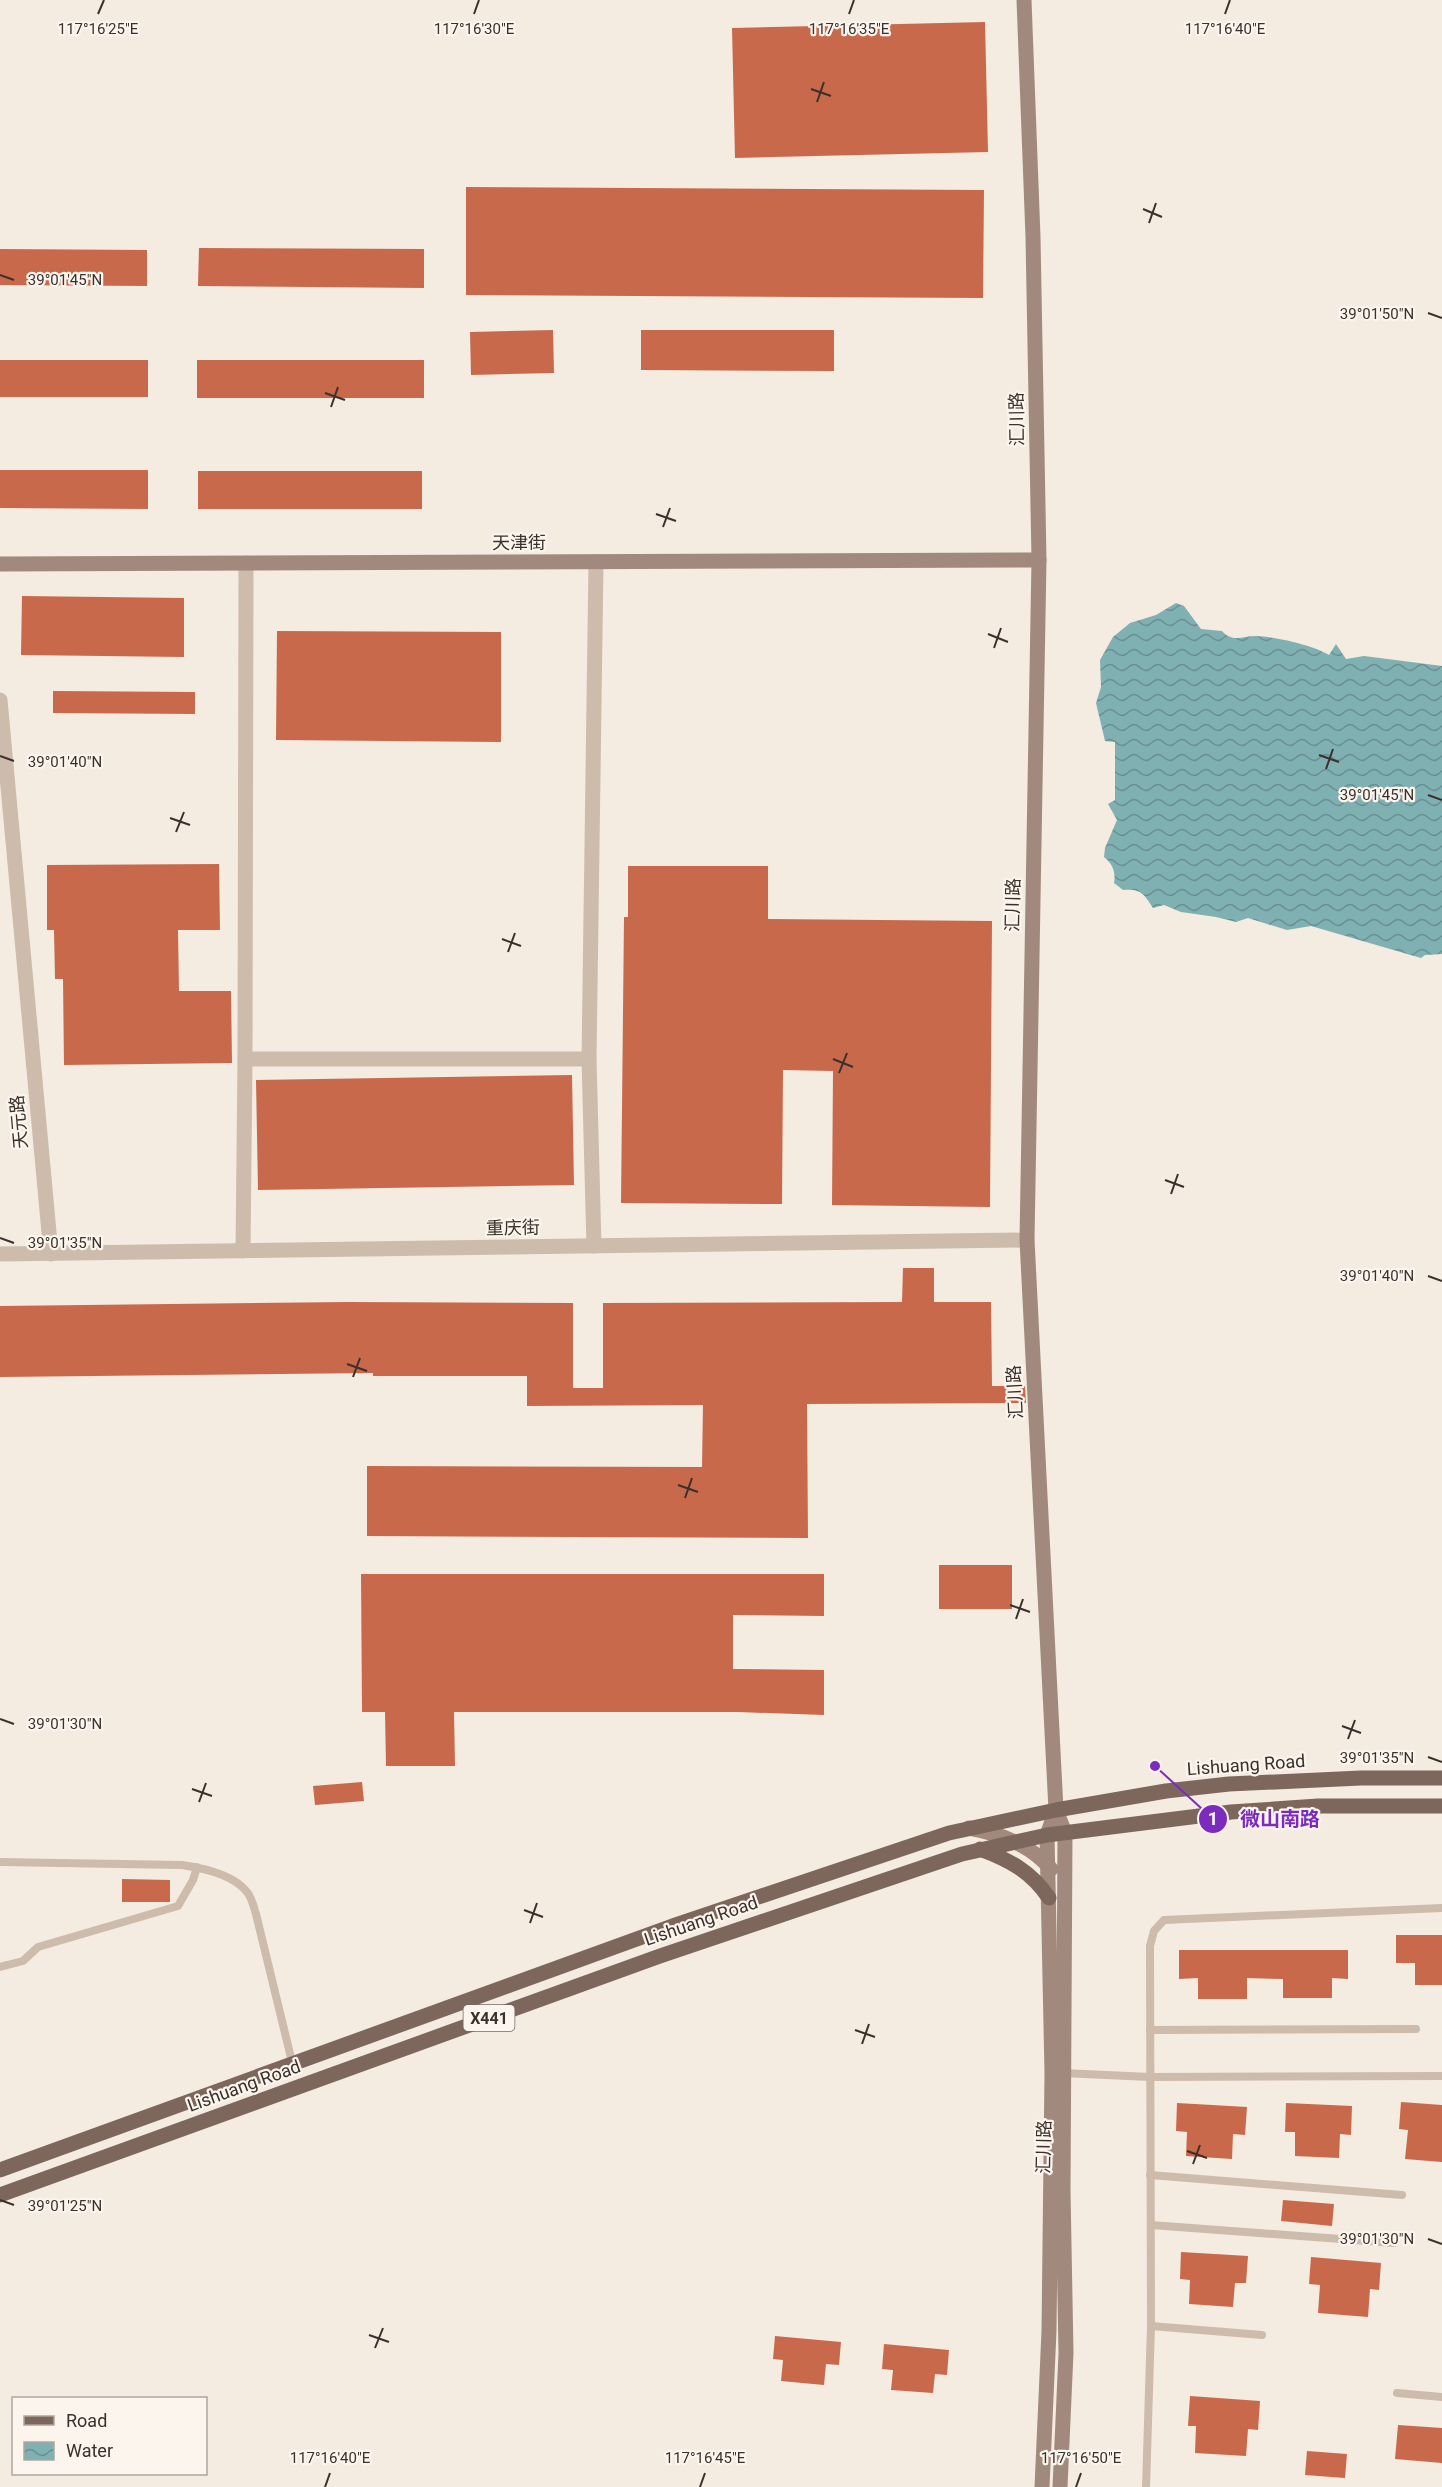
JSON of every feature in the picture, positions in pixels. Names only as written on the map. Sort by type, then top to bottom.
[{"type":"main road","name":"Lishuang Road","points":[[0,2170],[292,2062],[689,1921],[882,1854],[968,1828],[1166,1791],[1229,1784],[1361,1778],[1442,1778]]},
{"type":"main road","name":"Lishuang Road","points":[[0,2195],[671,1952],[980,1849],[1047,1835],[1231,1812],[1318,1806],[1442,1806]]},
{"type":"main road","points":[[980,1849],[1007,1860],[1027,1872],[1049,1898]]},
{"type":"street","name":"汇川路","points":[[1024,0],[1033,237],[1039,560],[1027,1240],[1056,1810],[1065,1833],[1059,2073],[1042,2487]]},
{"type":"street","name":"天津街","points":[[0,564],[1039,560]]},
{"type":"street","points":[[594,1246],[590,1059],[597,562]]},
{"type":"street","points":[[243,1251],[246,563]]},
{"type":"street","name":"天元路","points":[[0,700],[51,1254]]},
{"type":"street","points":[[245,1059],[590,1059]]},
{"type":"street","name":"重庆街","points":[[0,1254],[1027,1240]]},
{"type":"street","name":"汇川路","points":[[1056,1810],[1047,1835],[1063,2191],[1066,2353],[1060,2487]]},
{"type":"street","points":[[968,1828],[1013,1841],[1048,1865],[1064,1895]]},
{"type":"lane","points":[[0,1862],[206,1868],[247,1892],[256,1914],[292,2062]]},
{"type":"lane","points":[[0,1966],[23,1961],[38,1947],[178,1906],[193,1880],[197,1867]]},
{"type":"lane","points":[[1146,2487],[1151,2326],[1150,1946],[1154,1931],[1164,1920],[1442,1908]]},
{"type":"lane","points":[[1150,2030],[1416,2029]]},
{"type":"lane","points":[[1059,2073],[1150,2077],[1442,2076]]},
{"type":"lane","points":[[1150,2175],[1402,2195]]},
{"type":"lane","points":[[1151,2225],[1394,2243]]},
{"type":"lane","points":[[1151,2326],[1262,2336]]},
{"type":"lane","points":[[1397,2393],[1442,2397]]},
{"type":"water","points":[[1176,603],[1184,606],[1201,629],[1222,631],[1234,638],[1256,636],[1274,638],[1304,645],[1329,655],[1336,644],[1346,659],[1364,656],[1442,666],[1442,954],[1425,955],[1421,958],[1311,926],[1287,930],[1248,918],[1236,922],[1181,912],[1164,905],[1153,908],[1138,891],[1123,890],[1114,883],[1113,869],[1104,857],[1105,848],[1117,820],[1108,804],[1115,800],[1115,742],[1105,741],[1096,703],[1101,687],[1100,660],[1113,637],[1130,623],[1156,615]]},
{"type":"building","points":[[985,22],[988,152],[735,158],[732,28]]},
{"type":"building","points":[[466,187],[984,190],[983,298],[466,295]]},
{"type":"building","points":[[199,248],[424,249],[424,288],[198,286]]},
{"type":"building","points":[[0,249],[147,250],[147,286],[0,285]]},
{"type":"building","points":[[553,330],[554,373],[471,375],[470,332]]},
{"type":"building","points":[[641,330],[834,330],[834,371],[641,370]]},
{"type":"building","points":[[0,360],[148,360],[148,397],[0,397]]},
{"type":"building","points":[[197,360],[424,360],[424,398],[197,398]]},
{"type":"building","points":[[0,470],[148,470],[148,509],[0,508]]},
{"type":"building","points":[[198,471],[422,471],[422,509],[198,509]]},
{"type":"building","points":[[22,596],[184,598],[184,657],[21,655]]},
{"type":"building","points":[[277,631],[501,632],[501,742],[276,740]]},
{"type":"building","points":[[53,691],[195,692],[195,714],[53,713]]},
{"type":"building","points":[[219,864],[220,930],[178,930],[179,991],[231,991],[232,1063],[64,1065],[63,979],[55,979],[54,930],[47,930],[47,865]]},
{"type":"building","points":[[628,866],[768,866],[768,919],[992,921],[990,1207],[832,1205],[833,1071],[783,1070],[782,1204],[621,1203],[624,917],[628,917]]},
{"type":"building","points":[[572,1075],[574,1185],[258,1190],[256,1080]]},
{"type":"building","points":[[903,1268],[934,1268],[934,1302],[991,1302],[992,1386],[1025,1386],[1026,1403],[807,1404],[808,1538],[367,1536],[367,1466],[702,1467],[703,1405],[527,1406],[527,1376],[373,1376],[373,1373],[0,1377],[0,1306],[348,1302],[573,1303],[573,1388],[603,1388],[603,1303],[902,1302]]},
{"type":"building","points":[[939,1565],[1012,1565],[1012,1609],[939,1609]]},
{"type":"building","points":[[361,1574],[824,1574],[824,1616],[733,1615],[733,1669],[824,1670],[824,1715],[738,1712],[454,1712],[455,1766],[386,1766],[385,1712],[362,1712]]},
{"type":"building","points":[[362,1782],[364,1801],[315,1805],[313,1786]]},
{"type":"building","points":[[122,1879],[170,1880],[170,1902],[122,1902]]},
{"type":"building","points":[[1396,1935],[1442,1935],[1442,1985],[1415,1985],[1415,1963],[1396,1963]]},
{"type":"building","points":[[1179,1950],[1348,1950],[1348,1979],[1332,1978],[1332,1998],[1283,1998],[1283,1979],[1247,1978],[1247,1999],[1198,1999],[1198,1978],[1179,1979]]},
{"type":"building","points":[[1401,2102],[1442,2105],[1442,2162],[1405,2159],[1408,2130],[1399,2129]]},
{"type":"building","points":[[1177,2103],[1247,2107],[1245,2135],[1233,2134],[1232,2159],[1186,2156],[1187,2132],[1176,2131]]},
{"type":"building","points":[[1286,2103],[1352,2106],[1351,2135],[1340,2134],[1339,2158],[1295,2156],[1295,2132],[1285,2132]]},
{"type":"building","points":[[1283,2200],[1334,2204],[1332,2226],[1281,2221]]},
{"type":"building","points":[[1181,2252],[1248,2256],[1246,2283],[1235,2283],[1233,2307],[1189,2304],[1190,2280],[1180,2279]]},
{"type":"building","points":[[1311,2257],[1381,2263],[1379,2290],[1370,2289],[1368,2317],[1318,2313],[1320,2285],[1309,2284]]},
{"type":"building","points":[[775,2336],[841,2342],[839,2365],[826,2364],[824,2385],[781,2381],[783,2360],[773,2359]]},
{"type":"building","points":[[884,2344],[949,2350],[947,2375],[935,2374],[933,2393],[891,2390],[893,2370],[882,2369]]},
{"type":"building","points":[[1190,2396],[1260,2401],[1258,2430],[1248,2429],[1246,2456],[1195,2453],[1196,2426],[1188,2426]]},
{"type":"building","points":[[1398,2425],[1442,2428],[1442,2463],[1395,2459]]},
{"type":"building","points":[[1307,2451],[1347,2454],[1345,2478],[1305,2475]]},
{"type":"place","name":"微山南路","points":[[1155,1766]]}]
